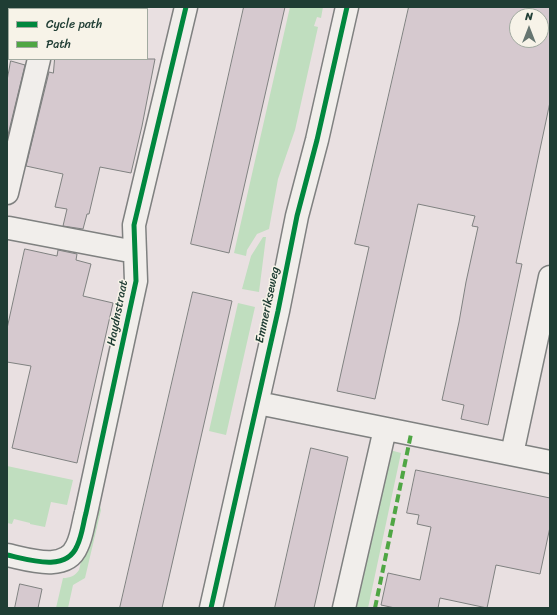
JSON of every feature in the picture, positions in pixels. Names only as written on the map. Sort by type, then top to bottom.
[{"type":"street","name":"Haydnstraat","points":[[7,555],[38,562],[52,562],[64,560],[72,555],[77,547],[86,513],[136,281],[134,225],[186,7]]},
{"type":"street","name":"Emmerikseweg","points":[[211,608],[258,403],[297,216],[317,140],[348,7]]},
{"type":"street","points":[[7,193],[39,60]]},
{"type":"street","points":[[8,229],[135,252]]},
{"type":"street","points":[[512,454],[550,277]]},
{"type":"street","points":[[258,403],[550,462]]},
{"type":"street","points":[[344,608],[385,429]]},
{"type":"green space","points":[[290,7],[323,7],[321,18],[317,17],[314,26],[318,27],[295,130],[278,179],[269,229],[257,234],[247,250],[246,256],[234,253]]},
{"type":"green space","points":[[263,237],[266,237],[259,292],[242,289],[251,256]]},
{"type":"green space","points":[[238,303],[255,307],[226,435],[209,431]]},
{"type":"green space","points":[[390,450],[401,453],[368,608],[353,608]]},
{"type":"green space","points":[[7,466],[73,480],[67,505],[51,502],[45,527],[14,519],[12,524],[7,523]]},
{"type":"green space","points":[[98,504],[101,510],[85,578],[73,585],[68,608],[56,608],[63,578],[68,578],[76,574],[79,570],[94,507]]},
{"type":"building","points":[[244,7],[285,7],[229,253],[191,244]]},
{"type":"building","points":[[409,7],[550,7],[550,102],[516,263],[522,264],[488,425],[461,419],[464,405],[442,400],[478,227],[472,226],[475,216],[418,204],[375,399],[337,391],[369,247],[355,244]]},
{"type":"building","points":[[155,59],[131,173],[100,167],[89,214],[87,214],[83,229],[63,226],[67,209],[55,207],[63,174],[26,166],[49,72],[53,73],[55,60]]},
{"type":"building","points":[[11,61],[25,65],[7,139],[7,81]]},
{"type":"building","points":[[25,249],[57,256],[58,250],[77,254],[76,260],[91,264],[83,296],[113,303],[77,463],[12,448],[31,366],[7,362],[7,329]]},
{"type":"building","points":[[193,292],[232,301],[162,608],[120,608]]},
{"type":"building","points":[[311,448],[348,457],[314,608],[275,608]]},
{"type":"building","points":[[416,470],[550,498],[550,527],[540,574],[496,565],[487,608],[440,598],[438,608],[395,608],[381,605],[388,573],[420,580],[431,527],[417,524],[419,515],[407,513]]},
{"type":"building","points":[[20,584],[42,589],[38,608],[15,608]]},
{"type":"marked path","points":[[375,608],[411,434]]},
{"type":"cycle path","points":[[7,555],[35,561],[55,562],[72,554],[80,538],[136,281],[134,225],[186,7]]},
{"type":"cycle path","points":[[211,608],[278,311],[297,216],[317,140],[347,7]]}]
